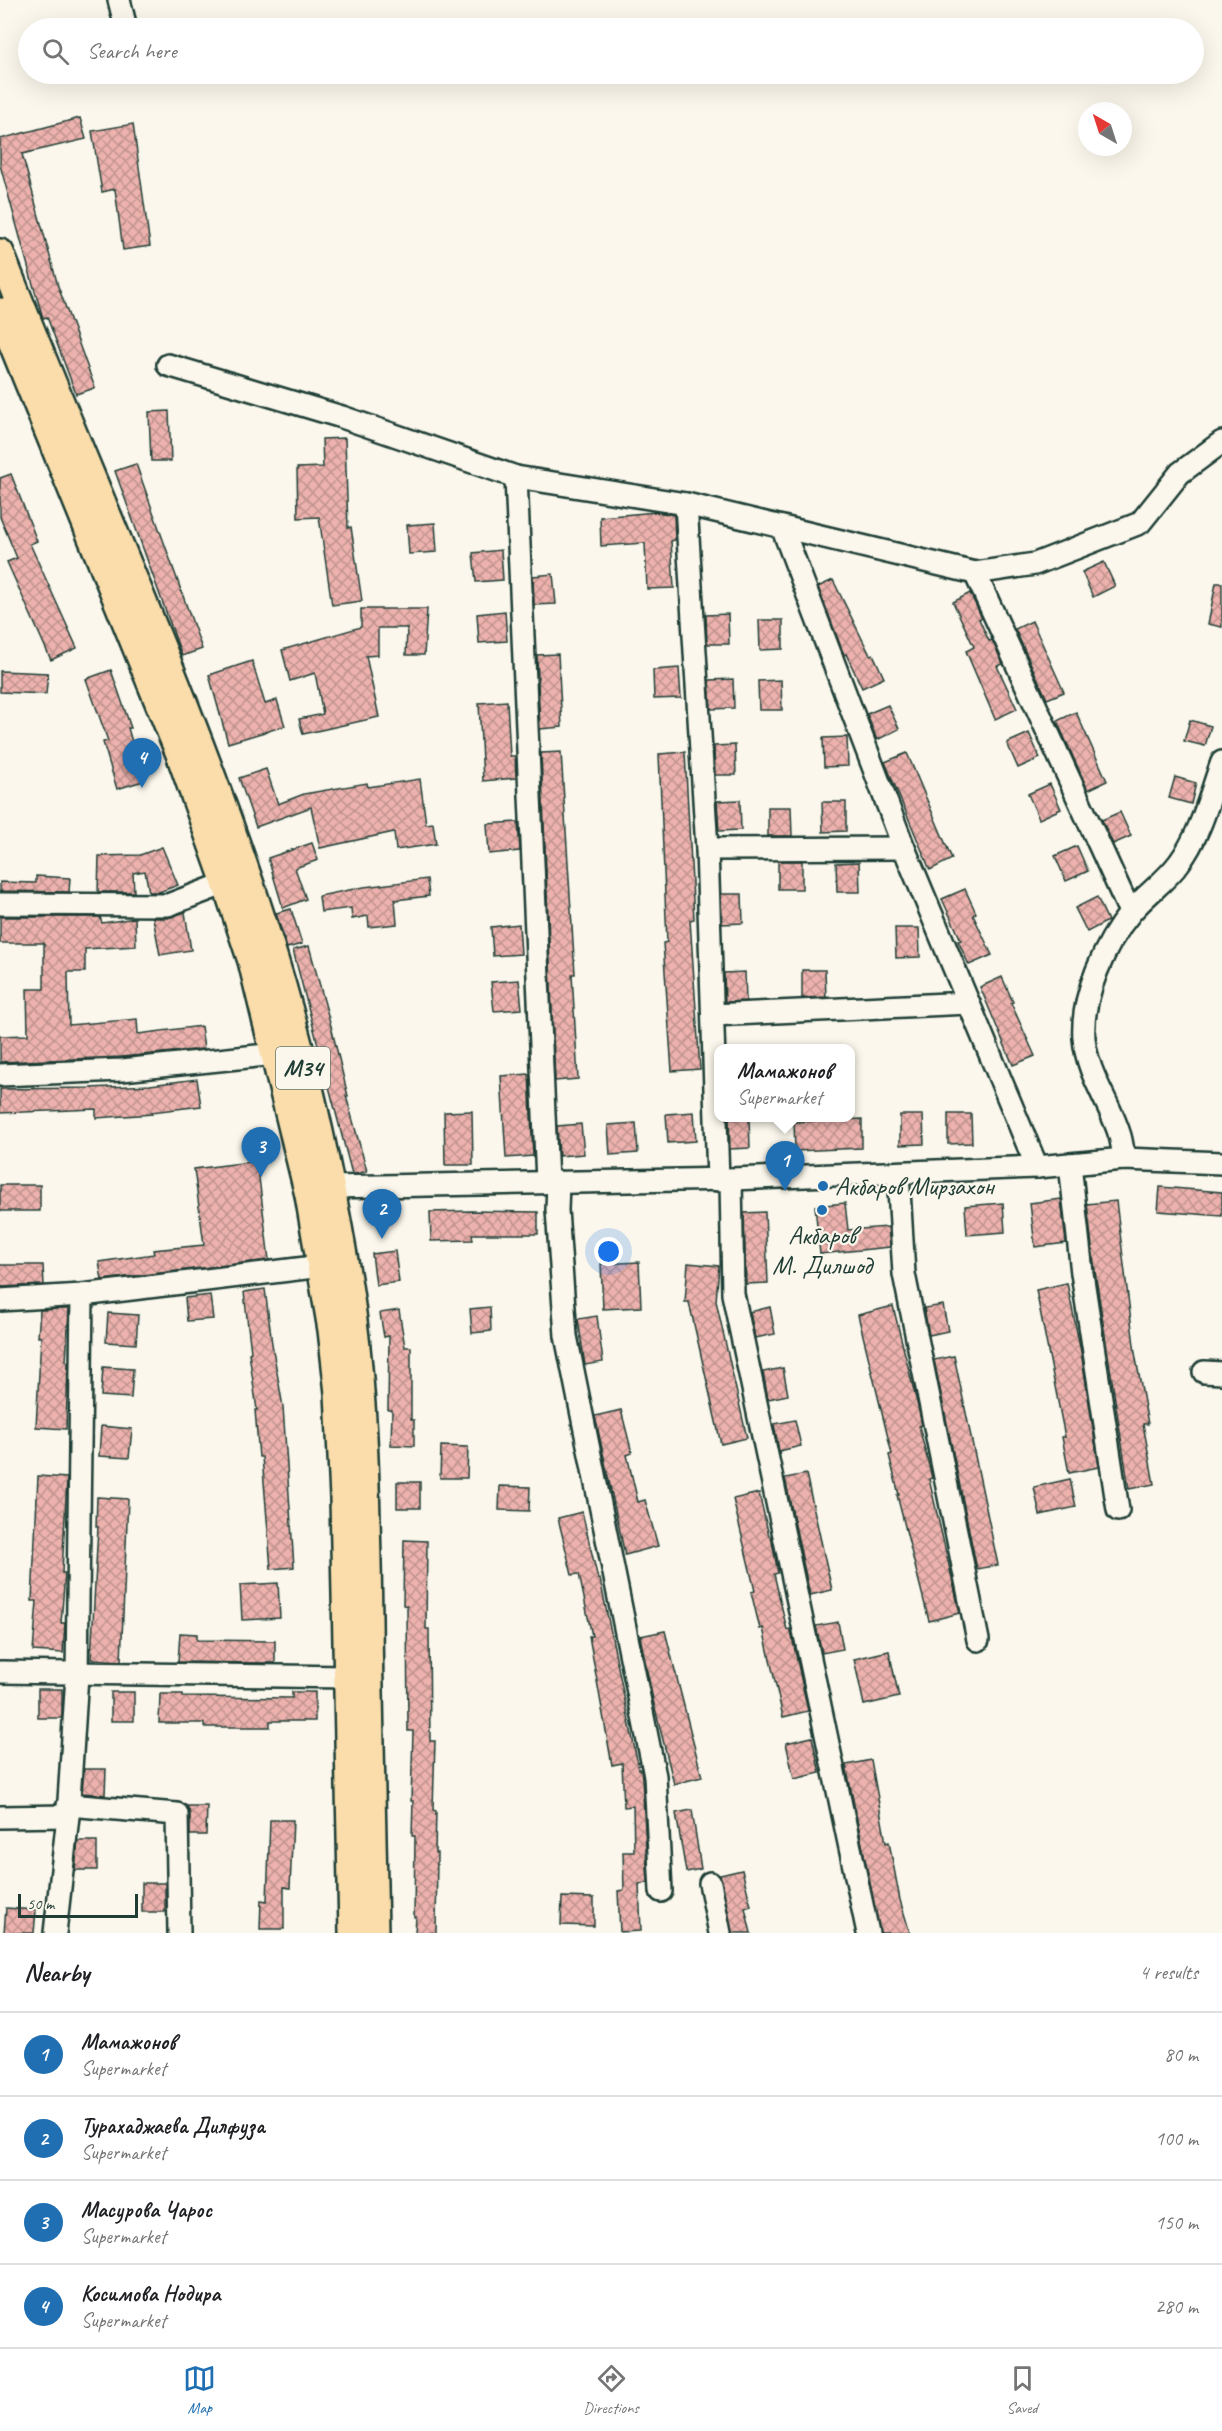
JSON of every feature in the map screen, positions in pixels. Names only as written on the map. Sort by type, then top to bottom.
[{"type":"main road","name":"M34","points":[[0,253],[98,522],[270,947],[303,1065],[331,1187],[345,1264],[361,1398],[366,1498],[374,1933]]},
{"type":"main road","name":"M34","points":[[0,312],[98,522]]},
{"type":"main road","name":"M34","points":[[190,751],[226,883],[252,961],[276,1054],[309,1194],[322,1266],[339,1393],[344,1498],[353,1933]]},
{"type":"street","points":[[119,0],[124,18]]},
{"type":"street","points":[[168,365],[342,417],[516,477],[686,504],[975,573],[1035,564],[1140,523],[1180,473],[1222,442]]},
{"type":"street","points":[[516,477],[552,1182],[557,1210],[566,1336],[655,1776],[661,1891]]},
{"type":"street","points":[[686,504],[707,849],[715,1044]]},
{"type":"street","points":[[782,527],[904,848],[1037,1167]]},
{"type":"street","points":[[975,573],[1130,912]]},
{"type":"street","points":[[1124,1158],[1120,1135],[1087,1059],[1084,1015],[1089,992],[1107,950],[1130,912],[1179,863],[1199,826],[1222,762]]},
{"type":"street","points":[[707,849],[904,848]]},
{"type":"street","points":[[0,904],[168,905],[226,883]]},
{"type":"street","points":[[713,1015],[969,1003]]},
{"type":"street","points":[[0,1075],[122,1070],[276,1054]]},
{"type":"street","points":[[720,1122],[733,1294],[868,1933]]},
{"type":"street","points":[[331,1187],[724,1180],[1037,1167],[1124,1158],[1222,1163]]},
{"type":"street","points":[[1070,1164],[1082,1273],[1118,1510]]},
{"type":"street","points":[[898,1173],[904,1275],[978,1640]]},
{"type":"street","points":[[0,1300],[82,1295],[322,1266]]},
{"type":"street","points":[[55,1933],[68,1811],[77,1675],[82,1295]]},
{"type":"street","points":[[0,1672],[77,1675],[347,1677]]},
{"type":"street","points":[[0,1817],[68,1811],[177,1814],[178,1933]]},
{"type":"street","points":[[710,1882],[720,1933]]},
{"type":"building","points":[[80,118],[86,139],[22,154],[58,286],[95,388],[76,394],[47,317],[43,318],[34,288],[0,165],[0,139]]},
{"type":"building","points":[[133,124],[150,246],[123,250],[115,189],[102,192],[92,131]]},
{"type":"building","points":[[169,411],[171,461],[151,461],[149,412]]},
{"type":"building","points":[[345,438],[348,528],[351,527],[362,601],[332,605],[319,517],[298,518],[297,468],[323,467],[322,439]]},
{"type":"building","points":[[136,464],[202,649],[182,656],[115,471]]},
{"type":"building","points":[[11,474],[37,541],[30,544],[77,648],[51,660],[7,562],[17,558],[0,517],[0,478]]},
{"type":"building","points":[[656,512],[674,515],[675,540],[671,541],[674,588],[647,589],[645,543],[601,546],[600,517]]},
{"type":"building","points":[[435,523],[437,552],[409,554],[407,525]]},
{"type":"building","points":[[501,550],[503,580],[476,582],[473,553]]},
{"type":"building","points":[[1104,562],[1115,586],[1093,597],[1082,572]]},
{"type":"building","points":[[553,574],[556,604],[534,605],[533,576]]},
{"type":"building","points":[[833,580],[870,655],[873,654],[884,678],[862,688],[846,654],[844,655],[818,587]]},
{"type":"building","points":[[1216,583],[1222,583],[1222,627],[1208,624]]},
{"type":"building","points":[[970,593],[982,618],[979,619],[989,641],[992,640],[1003,664],[997,666],[1017,709],[995,719],[966,651],[974,647],[953,602]]},
{"type":"building","points":[[361,609],[427,609],[424,655],[406,655],[407,628],[378,628],[378,655],[366,656],[379,717],[303,734],[299,719],[323,714],[315,673],[290,681],[282,650],[361,627]]},
{"type":"building","points":[[505,611],[507,641],[479,643],[477,614]]},
{"type":"building","points":[[728,614],[729,644],[707,644],[706,615]]},
{"type":"building","points":[[759,620],[783,620],[783,649],[760,650]]},
{"type":"building","points":[[1032,621],[1064,692],[1047,699],[1015,629]]},
{"type":"building","points":[[558,654],[562,727],[540,729],[537,655]]},
{"type":"building","points":[[252,661],[265,704],[277,700],[285,726],[228,743],[209,675]]},
{"type":"building","points":[[679,668],[681,698],[654,699],[653,670]]},
{"type":"building","points":[[111,670],[131,728],[128,728],[143,781],[117,789],[103,742],[108,741],[86,679]]},
{"type":"building","points":[[0,671],[48,673],[46,694],[0,692]]},
{"type":"building","points":[[733,679],[734,708],[711,709],[709,680]]},
{"type":"building","points":[[781,680],[782,710],[759,710],[758,681]]},
{"type":"building","points":[[507,701],[510,756],[515,756],[516,778],[483,781],[479,703]]},
{"type":"building","points":[[888,705],[899,729],[877,740],[867,714]]},
{"type":"building","points":[[1076,712],[1107,781],[1088,790],[1057,721]]},
{"type":"building","points":[[1190,720],[1211,726],[1205,746],[1184,741]]},
{"type":"building","points":[[1029,733],[1040,758],[1018,768],[1007,743]]},
{"type":"building","points":[[847,737],[848,766],[824,767],[823,738]]},
{"type":"building","points":[[735,745],[736,775],[715,775],[714,746]]},
{"type":"building","points":[[561,752],[575,974],[572,974],[578,1079],[555,1081],[541,753]]},
{"type":"building","points":[[685,752],[694,919],[690,920],[700,1069],[672,1071],[663,943],[667,942],[659,754]]},
{"type":"building","points":[[907,753],[952,859],[930,870],[885,762]]},
{"type":"building","points":[[266,769],[278,804],[304,794],[367,783],[368,787],[420,779],[426,824],[433,823],[436,844],[396,850],[394,832],[320,848],[311,807],[256,827],[239,778]]},
{"type":"building","points":[[1175,777],[1196,783],[1191,804],[1169,798]]},
{"type":"building","points":[[1050,784],[1061,809],[1039,819],[1028,794]]},
{"type":"building","points":[[740,800],[741,830],[719,831],[717,801]]},
{"type":"building","points":[[822,802],[846,802],[846,831],[823,832]]},
{"type":"building","points":[[768,807],[791,807],[792,836],[768,836]]},
{"type":"building","points":[[1120,812],[1131,836],[1113,844],[1102,820]]},
{"type":"building","points":[[518,822],[520,851],[489,854],[487,824]]},
{"type":"building","points":[[312,843],[318,860],[295,868],[306,899],[283,908],[268,858]]},
{"type":"building","points":[[1077,846],[1088,871],[1066,881],[1055,856]]},
{"type":"building","points":[[162,847],[178,885],[159,892],[149,892],[145,871],[133,873],[134,892],[98,892],[99,856],[140,855]]},
{"type":"building","points":[[778,861],[802,861],[802,889],[778,889]]},
{"type":"building","points":[[859,862],[860,892],[837,892],[836,863]]},
{"type":"building","points":[[36,876],[70,878],[69,892],[0,891],[0,882],[36,883]]},
{"type":"building","points":[[427,879],[429,896],[395,900],[397,924],[369,927],[368,916],[352,919],[351,908],[321,912],[319,896],[364,887]]},
{"type":"building","points":[[965,889],[976,913],[973,915],[992,955],[969,965],[958,941],[961,940],[942,899]]},
{"type":"building","points":[[721,894],[742,894],[743,923],[722,924]]},
{"type":"building","points":[[1097,897],[1108,921],[1087,932],[1075,908]]},
{"type":"building","points":[[291,909],[302,944],[287,948],[276,913]]},
{"type":"building","points":[[185,912],[191,950],[160,955],[153,918],[168,918]]},
{"type":"building","points":[[0,917],[100,917],[102,923],[135,918],[136,946],[85,949],[85,972],[68,972],[69,1025],[137,1019],[138,1034],[201,1026],[204,1049],[121,1057],[0,1062],[0,1036],[28,1035],[27,989],[44,989],[44,943],[0,943]]},
{"type":"building","points":[[519,924],[521,954],[493,956],[491,927]]},
{"type":"building","points":[[895,928],[919,928],[920,957],[896,958]]},
{"type":"building","points":[[309,946],[367,1171],[356,1174],[352,1174],[293,950]]},
{"type":"building","points":[[802,970],[825,970],[826,997],[802,998]]},
{"type":"building","points":[[745,972],[746,1001],[725,1002],[724,973]]},
{"type":"building","points":[[1002,977],[1035,1056],[1013,1065],[980,987]]},
{"type":"building","points":[[519,980],[522,1009],[494,1011],[491,982]]},
{"type":"building","points":[[529,1074],[533,1156],[506,1158],[501,1076]]},
{"type":"building","points":[[197,1079],[201,1106],[151,1112],[152,1114],[96,1118],[96,1109],[0,1113],[0,1089],[150,1085]]},
{"type":"building","points":[[472,1111],[473,1165],[445,1165],[444,1112]]},
{"type":"building","points":[[694,1112],[696,1141],[668,1143],[666,1114]]},
{"type":"building","points":[[948,1114],[971,1114],[972,1143],[948,1144]]},
{"type":"building","points":[[900,1115],[923,1115],[924,1144],[900,1145]]},
{"type":"building","points":[[855,1119],[862,1119],[862,1148],[795,1151],[794,1122],[855,1122]]},
{"type":"building","points":[[729,1122],[749,1122],[750,1148],[730,1149]]},
{"type":"building","points":[[636,1123],[638,1153],[610,1155],[608,1125]]},
{"type":"building","points":[[581,1124],[584,1154],[559,1156],[557,1126]]},
{"type":"building","points":[[257,1161],[269,1260],[102,1280],[99,1262],[154,1254],[153,1250],[204,1245],[194,1169]]},
{"type":"building","points":[[0,1185],[40,1185],[40,1211],[0,1211]]},
{"type":"building","points":[[1160,1187],[1222,1192],[1222,1216],[1158,1211]]},
{"type":"building","points":[[1061,1199],[1066,1243],[1035,1247],[1030,1203]]},
{"type":"building","points":[[1116,1201],[1135,1353],[1148,1424],[1143,1424],[1154,1484],[1129,1489],[1095,1271],[1087,1204]]},
{"type":"building","points":[[845,1203],[848,1230],[888,1227],[890,1247],[820,1254],[815,1206]]},
{"type":"building","points":[[1003,1203],[1005,1232],[967,1235],[965,1206]]},
{"type":"building","points":[[430,1212],[538,1212],[538,1234],[472,1234],[473,1240],[431,1241]]},
{"type":"building","points":[[765,1212],[768,1283],[746,1284],[744,1213]]},
{"type":"building","points":[[395,1251],[399,1282],[376,1285],[372,1254]]},
{"type":"building","points":[[639,1262],[641,1307],[603,1309],[601,1264]]},
{"type":"building","points":[[688,1263],[719,1266],[716,1301],[747,1438],[721,1444],[689,1302],[685,1302]]},
{"type":"building","points":[[0,1265],[43,1265],[44,1285],[0,1287]]},
{"type":"building","points":[[1067,1283],[1081,1352],[1099,1467],[1069,1473],[1062,1437],[1065,1437],[1036,1290]]},
{"type":"building","points":[[265,1289],[283,1407],[294,1567],[271,1569],[262,1457],[259,1457],[255,1410],[257,1410],[244,1292]]},
{"type":"building","points":[[210,1295],[213,1319],[187,1321],[185,1298]]},
{"type":"building","points":[[943,1305],[948,1331],[929,1335],[924,1308]]},
{"type":"building","points":[[893,1306],[919,1411],[922,1425],[919,1426],[932,1478],[929,1479],[960,1613],[929,1621],[897,1495],[899,1495],[889,1455],[892,1454],[858,1315]]},
{"type":"building","points":[[490,1307],[491,1331],[472,1333],[470,1309]]},
{"type":"building","points":[[770,1307],[775,1334],[755,1338],[750,1312]]},
{"type":"building","points":[[69,1309],[66,1429],[36,1427],[41,1337],[38,1337],[40,1310]]},
{"type":"building","points":[[399,1310],[405,1347],[411,1347],[411,1420],[414,1420],[414,1446],[391,1445],[392,1410],[388,1410],[389,1336],[384,1337],[380,1313]]},
{"type":"building","points":[[108,1313],[138,1315],[136,1344],[106,1342]]},
{"type":"building","points":[[597,1316],[603,1362],[585,1365],[578,1319]]},
{"type":"building","points":[[954,1356],[998,1565],[977,1569],[934,1360]]},
{"type":"building","points":[[103,1367],[133,1369],[131,1398],[101,1396]]},
{"type":"building","points":[[783,1368],[788,1395],[768,1399],[763,1372]]},
{"type":"building","points":[[621,1410],[632,1453],[627,1455],[638,1502],[645,1500],[658,1546],[625,1555],[595,1416]]},
{"type":"building","points":[[795,1420],[801,1446],[779,1451],[774,1424]]},
{"type":"building","points":[[101,1426],[132,1429],[129,1458],[99,1456]]},
{"type":"building","points":[[441,1446],[468,1447],[467,1478],[440,1478]]},
{"type":"building","points":[[806,1474],[832,1590],[810,1595],[785,1478]]},
{"type":"building","points":[[38,1476],[67,1478],[62,1573],[65,1573],[61,1623],[65,1623],[63,1653],[33,1651],[37,1601],[32,1601]]},
{"type":"building","points":[[1070,1479],[1076,1507],[1040,1515],[1034,1487]]},
{"type":"building","points":[[397,1482],[420,1482],[420,1508],[397,1508]]},
{"type":"building","points":[[500,1486],[530,1487],[529,1511],[499,1510]]},
{"type":"building","points":[[759,1493],[778,1573],[774,1574],[787,1630],[790,1629],[791,1632],[808,1711],[783,1717],[763,1628],[760,1629],[751,1592],[755,1591],[733,1499]]},
{"type":"building","points":[[97,1497],[128,1499],[121,1661],[91,1659],[98,1527],[96,1527]]},
{"type":"building","points":[[582,1512],[598,1579],[600,1579],[639,1770],[641,1770],[648,1883],[639,1884],[641,1931],[620,1932],[618,1891],[624,1890],[623,1852],[634,1852],[633,1806],[624,1807],[622,1763],[612,1765],[589,1636],[592,1636],[579,1574],[572,1575],[558,1518]]},
{"type":"building","points":[[404,1540],[427,1541],[426,1629],[429,1629],[430,1741],[435,1741],[433,1810],[436,1811],[436,1933],[415,1933],[415,1836],[412,1836],[413,1801],[411,1801],[413,1731],[408,1731],[407,1606],[403,1605]]},
{"type":"building","points":[[278,1583],[280,1618],[242,1620],[240,1585]]},
{"type":"building","points":[[838,1622],[843,1649],[822,1653],[816,1626]]},
{"type":"building","points":[[665,1631],[702,1777],[674,1784],[640,1636]]},
{"type":"building","points":[[180,1633],[197,1634],[197,1640],[275,1641],[275,1663],[178,1662]]},
{"type":"building","points":[[889,1651],[899,1697],[864,1705],[854,1659]]},
{"type":"building","points":[[38,1689],[62,1689],[62,1718],[38,1718]]},
{"type":"building","points":[[111,1692],[134,1692],[134,1721],[111,1721]]},
{"type":"building","points":[[292,1692],[315,1692],[315,1721],[270,1721],[270,1727],[204,1727],[204,1723],[159,1723],[160,1694],[183,1694],[183,1697],[292,1698]]},
{"type":"building","points":[[812,1737],[820,1773],[794,1779],[786,1743]]},
{"type":"building","points":[[871,1760],[886,1843],[889,1842],[900,1900],[910,1933],[880,1933],[846,1765]]},
{"type":"building","points":[[84,1769],[106,1769],[105,1795],[82,1793]]},
{"type":"building","points":[[187,1806],[207,1806],[206,1835],[190,1835],[190,1814]]},
{"type":"building","points":[[692,1810],[701,1869],[686,1872],[676,1813]]},
{"type":"building","points":[[270,1820],[293,1820],[290,1888],[284,1887],[284,1929],[260,1929],[261,1900],[267,1901]]},
{"type":"building","points":[[78,1841],[97,1841],[97,1870],[75,1870]]},
{"type":"building","points":[[742,1870],[751,1906],[745,1908],[751,1933],[732,1933],[720,1875]]},
{"type":"building","points":[[142,1883],[165,1883],[165,1912],[142,1912]]},
{"type":"building","points":[[562,1897],[594,1898],[594,1926],[561,1925]]},
{"type":"building","points":[[6,1908],[36,1910],[34,1933],[4,1933]]},
{"type":"place","name":"Косимова Нодира","points":[[142,788]]},
{"type":"place","name":"Масурова Чарос","points":[[261,1177]]},
{"type":"place","name":"Акбаров Мирзахон","points":[[823,1186]]},
{"type":"place","name":"Мамажонов","points":[[785,1191]]},
{"type":"place","name":"Акбаров М. Дилшод","points":[[822,1210]]},
{"type":"place","name":"Турахаджаева Дилфуза","points":[[382,1239]]}]
